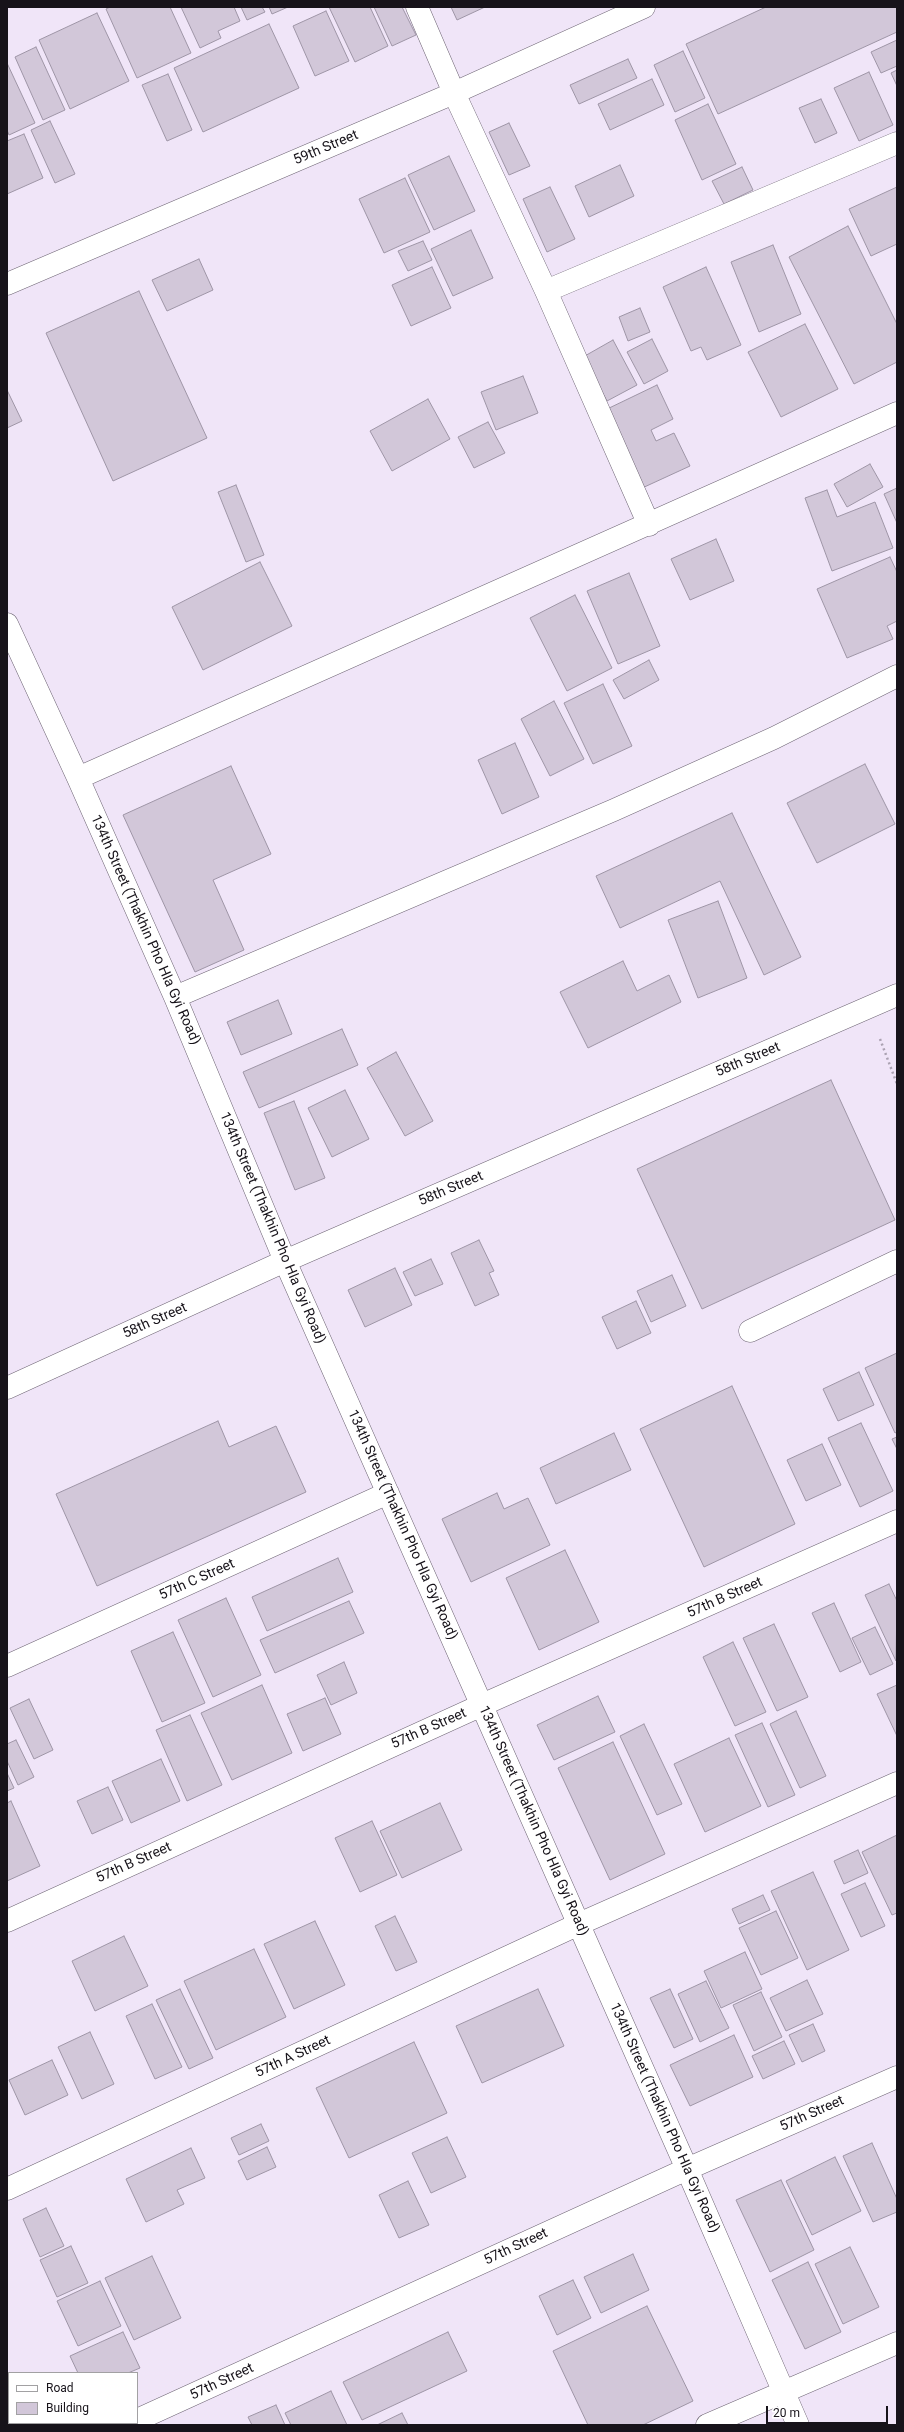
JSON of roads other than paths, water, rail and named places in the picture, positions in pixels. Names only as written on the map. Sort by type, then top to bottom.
[{"type":"street","points":[[417,7],[454,94],[546,290],[648,525]]},
{"type":"street","name":"59th Street","points":[[7,284],[454,94],[644,7]]},
{"type":"street","points":[[546,290],[897,143]]},
{"type":"street","points":[[78,778],[897,413]]},
{"type":"street","name":"134th Street (Thakhin Pho Hla Gyi Road)","points":[[7,624],[78,778],[175,997],[285,1262],[579,1924],[798,2425]]},
{"type":"street","points":[[175,997],[614,810],[774,738],[855,699],[897,676]]},
{"type":"street","name":"58th Street","points":[[7,1388],[285,1262],[897,995]]},
{"type":"street","points":[[750,1331],[897,1261]]},
{"type":"street","name":"57th C Street","points":[[7,1666],[388,1493]]},
{"type":"street","name":"57th B Street","points":[[7,1921],[482,1705],[897,1522]]},
{"type":"street","name":"57th A Street","points":[[7,2189],[579,1924],[897,1784]]},
{"type":"street","name":"57th Street","points":[[138,2420],[687,2169],[897,2077]]},
{"type":"street","points":[[707,2425],[897,2343]]}]
